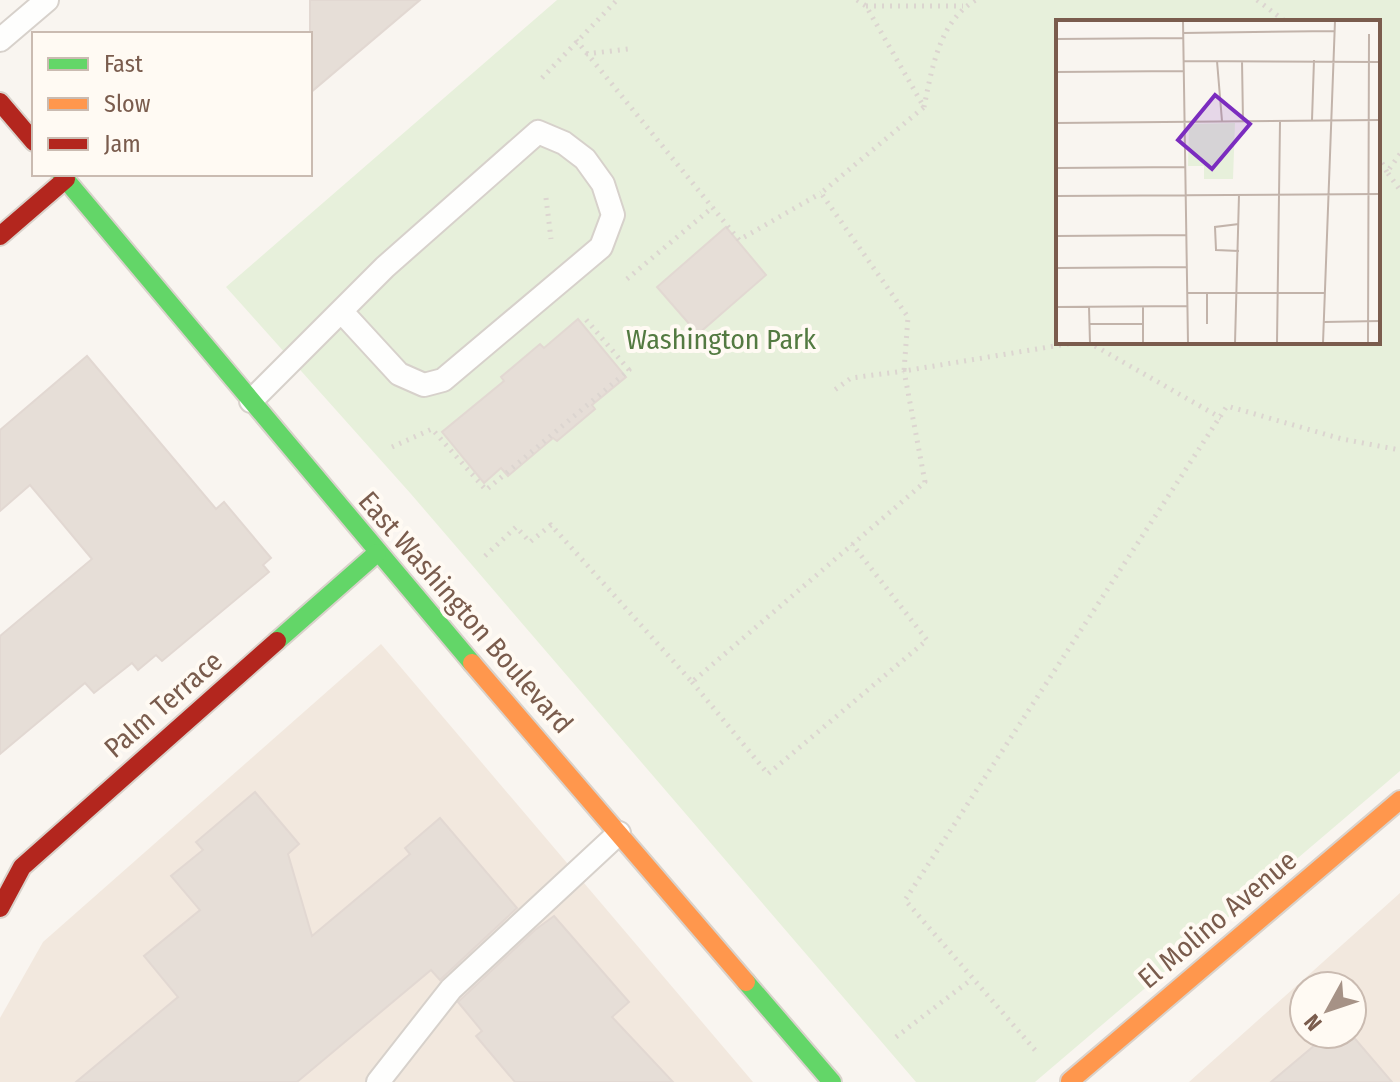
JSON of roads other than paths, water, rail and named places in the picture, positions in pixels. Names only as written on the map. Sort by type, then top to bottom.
[{"type":"main road","points":[[0,102],[32,140]]},
{"type":"main road","points":[[0,236],[64,177]]},
{"type":"main road","name":"East Washington Boulevard","points":[[64,177],[377,553],[832,1082]]},
{"type":"main road","name":"Palm Terrace","points":[[0,908],[22,867],[377,553]]},
{"type":"main road","name":"El Molino Avenue","points":[[1070,1081],[1400,800]]},
{"type":"lane","points":[[0,40],[47,0]]},
{"type":"lane","points":[[251,401],[385,267],[538,132],[564,143],[585,159],[603,184],[613,215],[601,247],[443,380],[424,385],[399,374],[342,312]]},
{"type":"lane","points":[[378,1082],[451,989],[619,833]]},
{"type":"park label","name":"Washington Park","points":[[721,339]]}]
